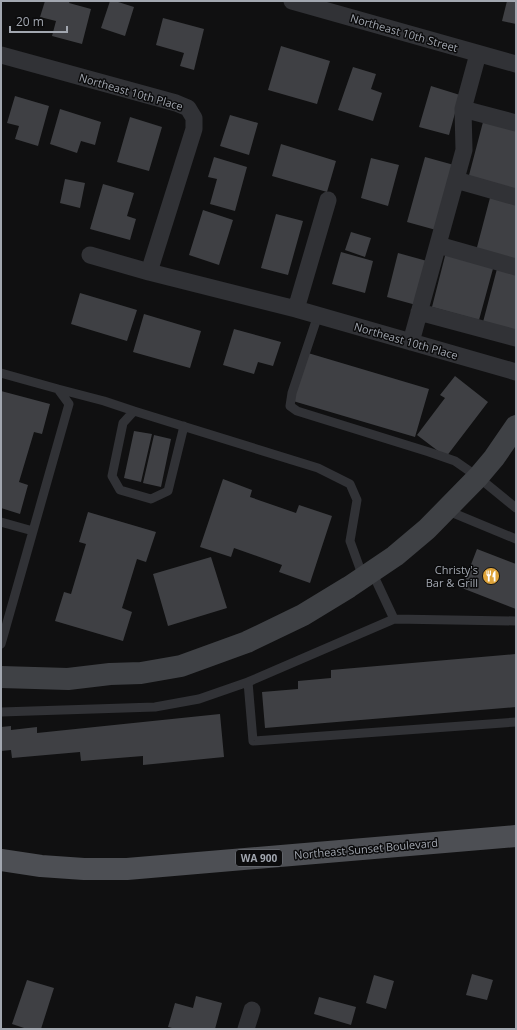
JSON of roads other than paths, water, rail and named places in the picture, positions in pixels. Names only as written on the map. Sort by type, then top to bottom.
[{"type":"main road","points":[[1,677],[68,679],[110,674],[141,673],[181,666],[247,642],[309,611],[368,575],[395,556],[427,529],[446,510],[478,477],[513,437]]},
{"type":"main road","name":"Northeast Sunset Boulevard","points":[[1,860],[41,866],[84,869],[127,869],[516,836]]},
{"type":"street","name":"Northeast 10th Street","points":[[292,1],[516,64]]},
{"type":"street","points":[[411,342],[464,150],[463,109],[478,54]]},
{"type":"street","name":"Northeast 10th Place","points":[[1,55],[176,103],[188,108],[194,118],[194,129],[149,272]]},
{"type":"street","points":[[463,109],[516,123]]},
{"type":"street","points":[[456,180],[516,197]]},
{"type":"street","points":[[296,309],[328,200]]},
{"type":"street","points":[[438,245],[516,267]]},
{"type":"street","name":"Northeast 10th Place","points":[[90,255],[149,272],[318,315],[516,372]]},
{"type":"street","points":[[419,312],[516,338]]},
{"type":"street","points":[[246,1029],[252,1010]]},
{"type":"lane","points":[[318,315],[292,394],[290,406],[297,411],[454,461],[478,477],[516,508]]},
{"type":"lane","points":[[1,373],[104,402],[318,468],[350,484],[357,500],[350,541],[394,619]]},
{"type":"lane","points":[[1,644],[69,404],[58,389]]},
{"type":"lane","points":[[134,411],[123,423],[112,476],[120,490],[151,499],[168,491],[184,426]]},
{"type":"lane","points":[[446,510],[516,539]]},
{"type":"lane","points":[[1,522],[33,531]]},
{"type":"lane","points":[[1,712],[156,707],[199,699],[248,682],[394,619],[516,621]]},
{"type":"lane","points":[[248,682],[253,741],[516,722]]},
{"type":"place","name":"Christy's Bar & Grill","points":[[491,576]]}]
